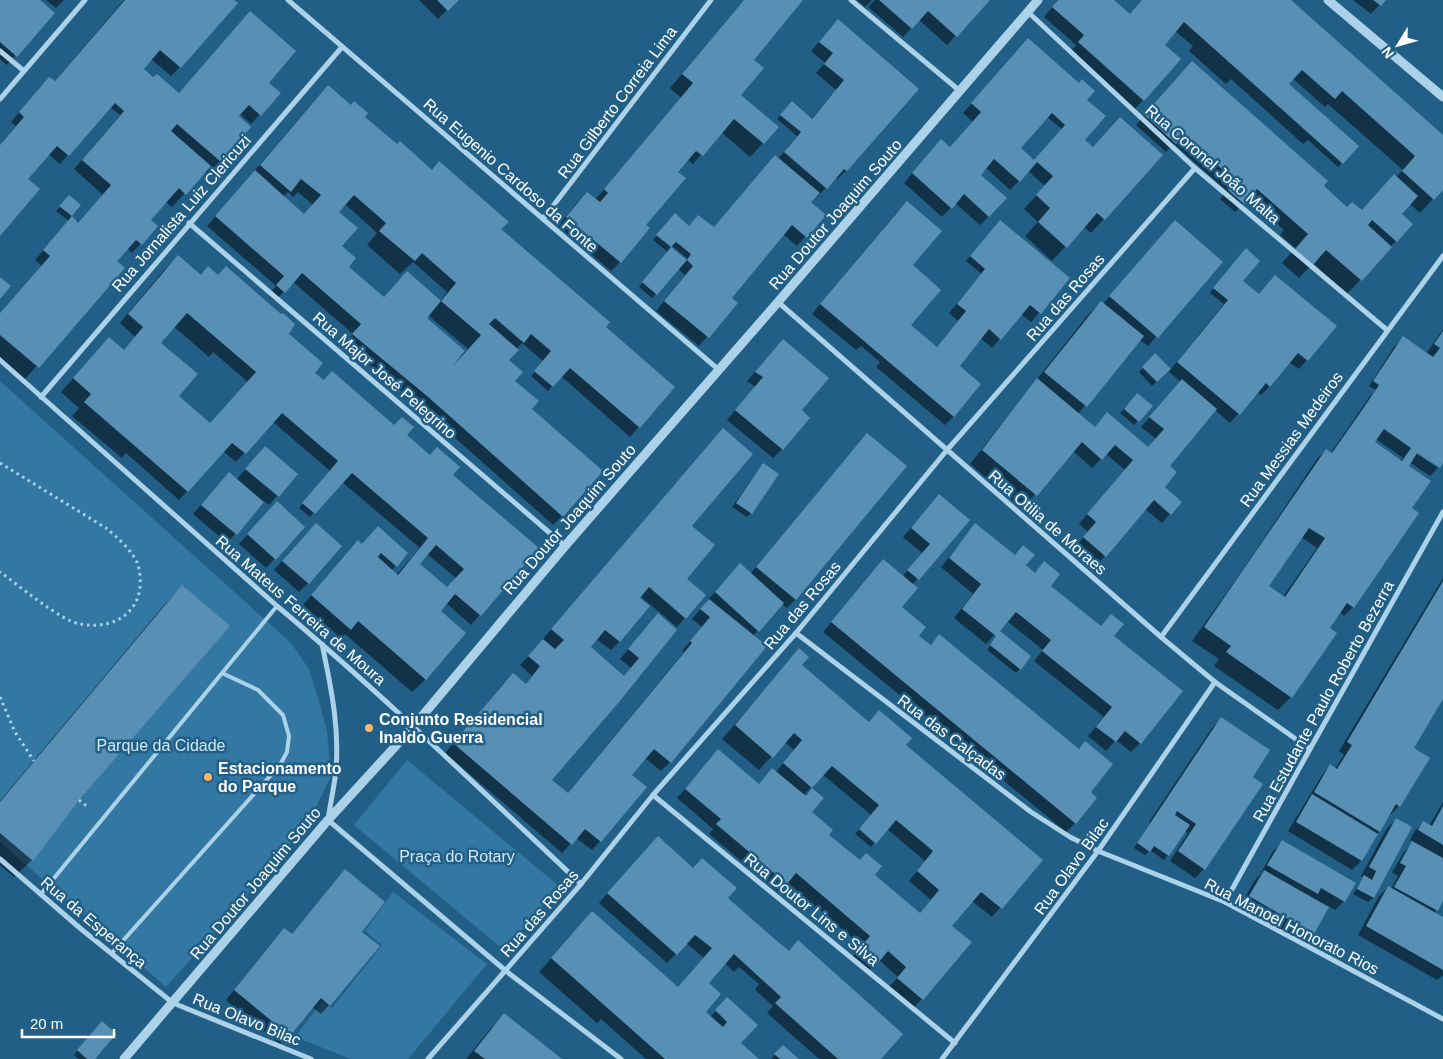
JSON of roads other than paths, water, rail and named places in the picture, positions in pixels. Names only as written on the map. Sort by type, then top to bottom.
[{"type":"street","points":[[0,99],[85,0]]},
{"type":"street","name":"Rua Eugenio Cardoso da Fonte","points":[[288,0],[719,370]]},
{"type":"street","name":"Rua Gilberto Correia Lima","points":[[543,219],[711,0]]},
{"type":"street","points":[[851,0],[960,91]]},
{"type":"street","name":"Rua Doutor Joaquim Souto","points":[[124,1059],[328,820],[413,726],[564,546],[719,370],[1038,0]]},
{"type":"street","points":[[1328,0],[1443,97]]},
{"type":"street","name":"Rua Coronel João Malta","points":[[1028,12],[1195,168],[1387,330]]},
{"type":"street","name":"Rua Jornalista Luiz Clericuzi","points":[[41,397],[342,47]]},
{"type":"street","points":[[0,51],[24,71]]},
{"type":"street","name":"Rua das Rosas","points":[[428,1059],[581,884],[653,795],[796,633],[947,450],[1195,168]]},
{"type":"street","name":"Rua Major José Pelegrino","points":[[189,223],[564,546]]},
{"type":"street","name":"Rua Messias Medeiros","points":[[1161,637],[1443,256]]},
{"type":"street","name":"Rua Otilia de Moraes","points":[[778,302],[1161,637],[1215,682],[1310,749]]},
{"type":"street","name":"Rua Mateus Ferreira de Moura","points":[[0,360],[413,726],[581,884]]},
{"type":"street","name":"Rua Estudante Paulo Roberto Bezerra","points":[[1226,902],[1443,512]]},
{"type":"street","name":"Rua das Calçadas","points":[[796,633],[1031,812],[1070,837],[1098,851]]},
{"type":"street","points":[[322,644],[331,689],[336,731],[336,776],[328,820],[506,970],[621,1059]]},
{"type":"street","name":"Rua Olavo Bilac","points":[[942,1059],[1098,851],[1215,682]]},
{"type":"street","name":"Rua Doutor Lins e Silva","points":[[653,795],[955,1043]]},
{"type":"street","name":"Rua Manoel Honorato Rios","points":[[1098,851],[1226,902],[1442,1017]]},
{"type":"street","name":"Rua da Esperança","points":[[0,859],[173,1003]]},
{"type":"street","name":"Rua Olavo Bilac","points":[[173,1003],[310,1059]]},
{"type":"lane","points":[[41,894],[277,606]]},
{"type":"lane","points":[[112,953],[280,765],[287,752],[289,736],[283,715],[258,690],[222,673]]},
{"type":"place","name":"Conjunto Residencial Inaldo Guerra","points":[[369,728]]},
{"type":"place","name":"Estacionamento do Parque","points":[[208,777]]},
{"type":"park label","name":"Parque da Cidade","points":[[161,745]]},
{"type":"park label","name":"Praça do Rotary","points":[[457,856]]}]
